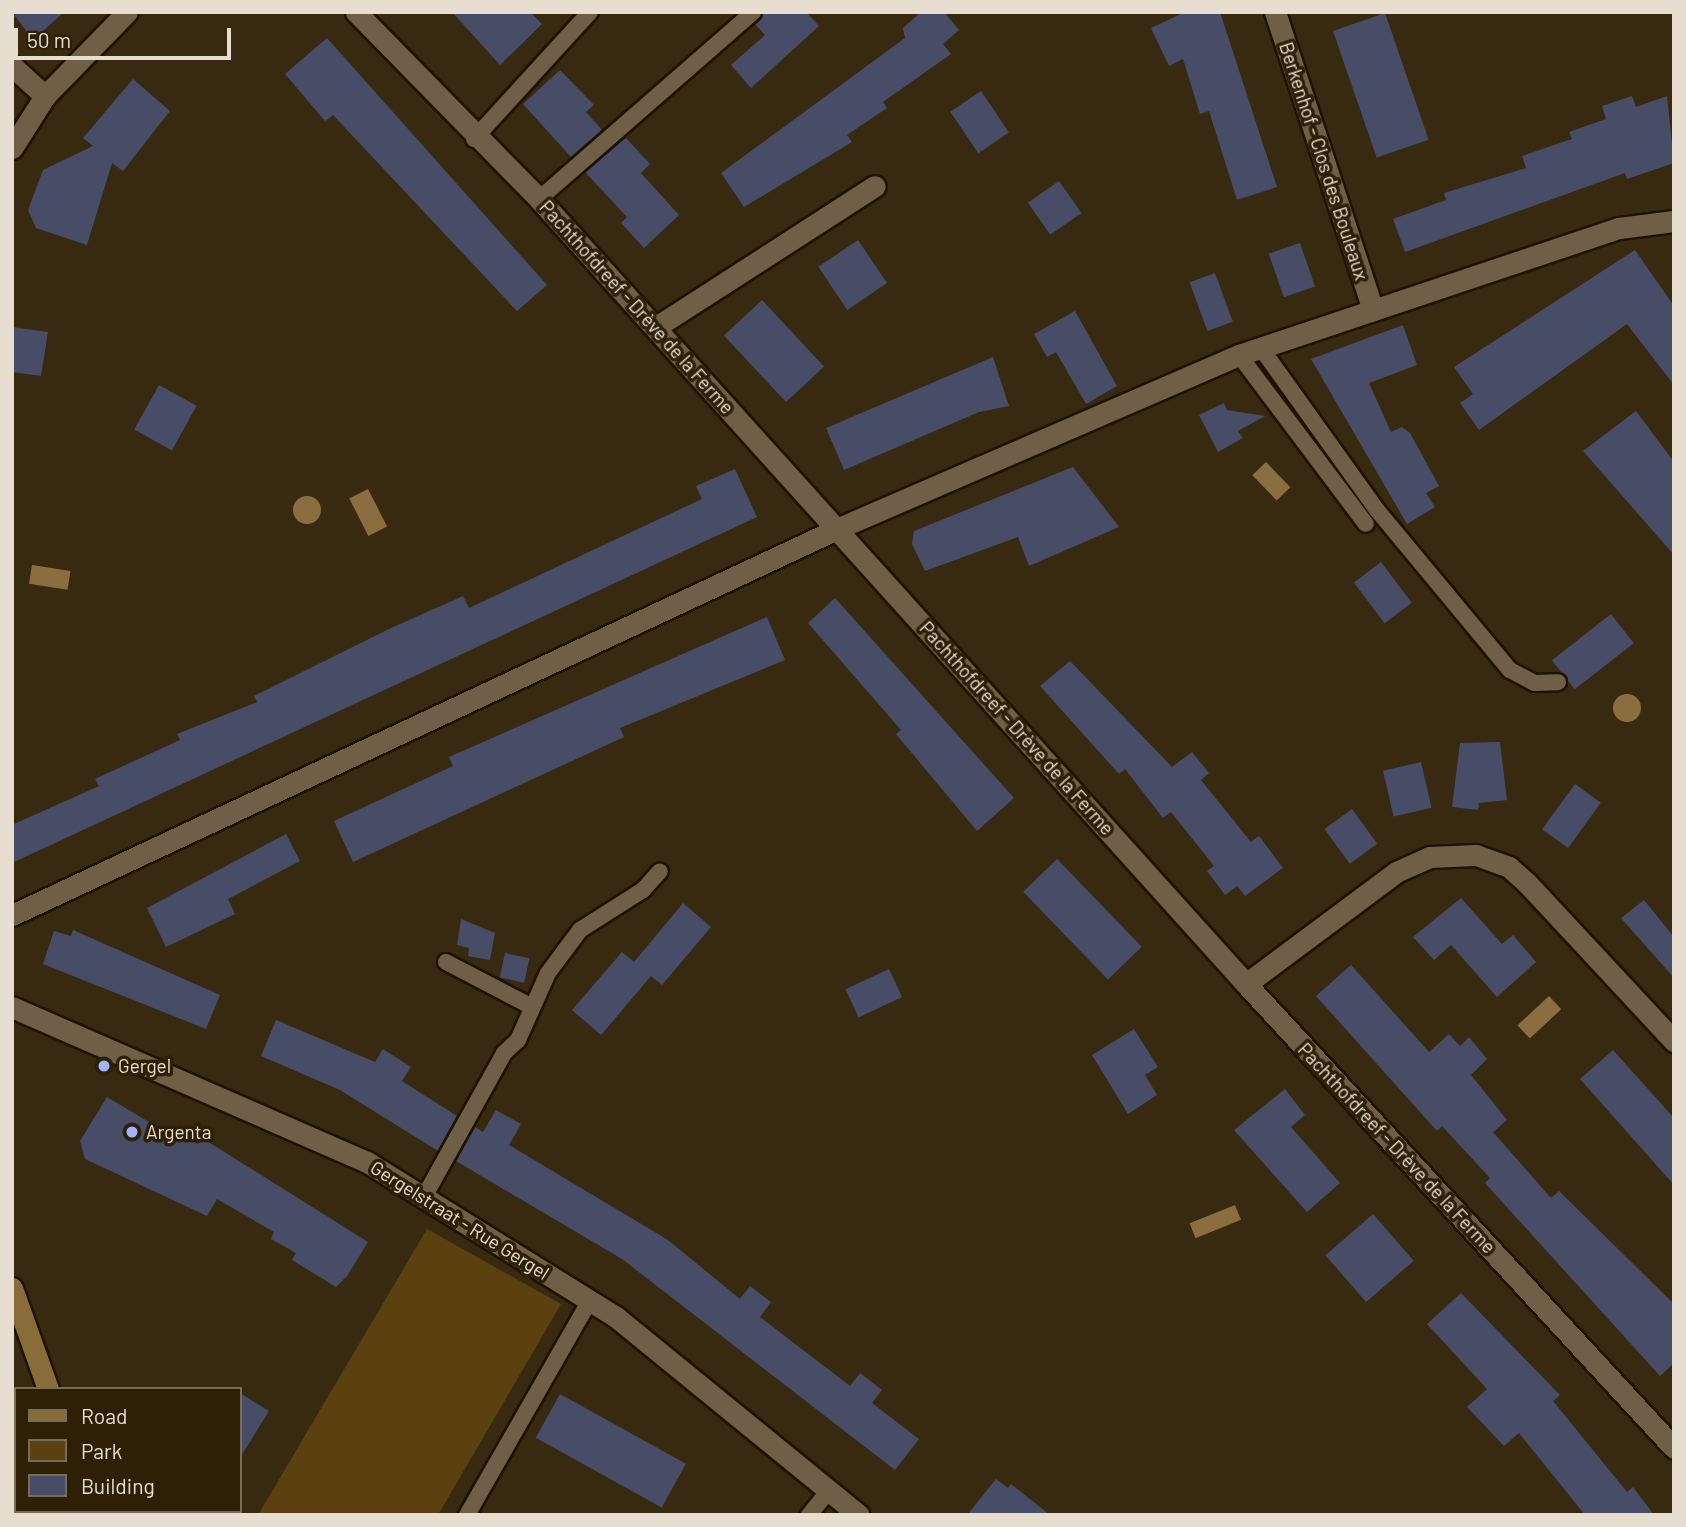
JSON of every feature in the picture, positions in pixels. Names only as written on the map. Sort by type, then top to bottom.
[{"type":"main road","points":[[12,1288],[47,1387]]},
{"type":"street","points":[[12,148],[45,96],[127,12]]},
{"type":"street","name":"Pachthofdreef - Drève de la Ferme","points":[[356,12],[474,139],[539,199],[839,528],[1246,985],[1674,1448]]},
{"type":"street","name":"Berkenhof - Clos des Bouleaux","points":[[1275,12],[1373,310]]},
{"type":"street","points":[[12,66],[45,96]]},
{"type":"street","points":[[656,327],[875,186]]},
{"type":"street","points":[[12,915],[839,528],[1240,355],[1619,228],[1674,221]]},
{"type":"street","points":[[1246,985],[1413,862],[1476,855],[1509,867],[1527,883],[1674,1041]]},
{"type":"street","name":"Gergelstraat - Rue Gergel","points":[[12,1007],[367,1162],[590,1300],[859,1515]]},
{"type":"lane","points":[[474,139],[590,12]]},
{"type":"lane","points":[[539,199],[753,12]]},
{"type":"lane","points":[[1261,348],[1377,510],[1510,670],[1534,683],[1558,682]]},
{"type":"lane","points":[[1240,355],[1366,524]]},
{"type":"lane","points":[[424,1197],[532,1007],[548,973],[580,930],[643,890],[660,871]]},
{"type":"lane","points":[[446,962],[532,1007]]},
{"type":"lane","points":[[467,1515],[590,1300]]},
{"type":"lane","points":[[809,1515],[829,1490]]},
{"type":"green space","points":[[427,1229],[561,1304],[438,1515],[258,1515]]},
{"type":"shaded area","points":[[1266,462],[1290,487],[1277,500],[1252,475]]},
{"type":"shaded area","points":[[368,489],[387,526],[368,536],[349,499]]},
{"type":"shaded area","points":[[307,496],[317,500],[321,510],[317,520],[307,524],[297,520],[293,510],[297,500]]},
{"type":"shaded area","points":[[32,565],[71,571],[68,590],[29,584]]},
{"type":"shaded area","points":[[1627,694],[1637,698],[1641,708],[1637,718],[1627,722],[1617,718],[1613,708],[1617,698]]},
{"type":"shaded area","points":[[1549,996],[1561,1009],[1530,1038],[1518,1025]]},
{"type":"shaded area","points":[[1235,1205],[1241,1220],[1196,1238],[1190,1223]]},
{"type":"building","points":[[12,12],[64,12],[33,40]]},
{"type":"building","points":[[452,12],[530,12],[542,24],[500,65]]},
{"type":"building","points":[[763,12],[806,12],[819,26],[751,88],[731,65],[765,35],[755,24]]},
{"type":"building","points":[[921,12],[944,12],[959,30],[943,44],[951,54],[883,102],[887,108],[847,135],[852,142],[744,207],[721,173],[905,38],[903,28]]},
{"type":"building","points":[[1185,12],[1220,12],[1277,187],[1237,200],[1209,111],[1200,114],[1183,59],[1169,66],[1151,28]]},
{"type":"building","points":[[1385,13],[1429,140],[1377,158],[1333,31]]},
{"type":"building","points":[[327,38],[547,285],[517,311],[333,115],[325,121],[285,74]]},
{"type":"building","points":[[560,70],[594,105],[586,112],[602,130],[571,157],[523,104]]},
{"type":"building","points":[[133,79],[170,111],[123,171],[112,163],[87,245],[36,228],[28,210],[43,170],[93,146],[83,138]]},
{"type":"building","points":[[981,91],[1009,132],[978,153],[950,112]]},
{"type":"building","points":[[1632,96],[1636,107],[1667,96],[1674,163],[1627,179],[1625,173],[1405,252],[1393,219],[1446,200],[1444,193],[1526,168],[1522,156],[1572,139],[1569,132],[1606,119],[1602,106]]},
{"type":"building","points":[[626,138],[650,164],[641,173],[679,215],[644,248],[621,223],[627,217],[585,172]]},
{"type":"building","points":[[1059,181],[1081,213],[1050,235],[1028,203]]},
{"type":"building","points":[[858,240],[887,283],[847,310],[818,267]]},
{"type":"building","points":[[1300,243],[1315,286],[1284,297],[1269,254]]},
{"type":"building","points":[[1635,250],[1674,306],[1674,385],[1627,324],[1479,430],[1460,403],[1473,394],[1454,367]]},
{"type":"building","points":[[1215,273],[1233,322],[1207,331],[1190,282]]},
{"type":"building","points":[[762,300],[824,367],[786,402],[724,335]]},
{"type":"building","points":[[1075,311],[1117,386],[1086,404],[1056,352],[1047,357],[1034,334]]},
{"type":"building","points":[[1403,325],[1417,365],[1369,383],[1391,432],[1402,427],[1410,433],[1439,486],[1426,493],[1435,507],[1407,524],[1311,359]]},
{"type":"building","points":[[12,327],[48,332],[41,376],[12,372]]},
{"type":"building","points":[[993,357],[1009,406],[979,412],[844,470],[826,428]]},
{"type":"building","points":[[159,385],[197,406],[172,450],[134,430]]},
{"type":"building","points":[[1224,403],[1227,410],[1265,416],[1238,431],[1243,438],[1218,452],[1199,415]]},
{"type":"building","points":[[1636,411],[1674,462],[1674,555],[1583,451]]},
{"type":"building","points":[[1073,467],[1119,527],[1029,566],[1018,537],[925,571],[912,544],[914,531]]},
{"type":"building","points":[[735,469],[757,517],[12,863],[12,825],[99,786],[95,779],[180,740],[177,734],[257,702],[254,696],[389,629],[463,596],[469,608],[702,499],[696,486]]},
{"type":"building","points":[[1381,562],[1412,603],[1385,623],[1354,582]]},
{"type":"building","points":[[835,598],[1014,798],[977,831],[896,734],[901,730],[808,623]]},
{"type":"building","points":[[1611,614],[1634,643],[1575,689],[1552,660]]},
{"type":"building","points":[[767,617],[785,660],[620,728],[624,737],[353,862],[334,821],[453,766],[449,757]]},
{"type":"building","points":[[1070,661],[1172,767],[1192,752],[1209,773],[1201,780],[1251,842],[1259,836],[1283,868],[1245,896],[1237,886],[1225,895],[1207,871],[1214,866],[1171,812],[1163,818],[1125,769],[1119,774],[1040,686]]},
{"type":"building","points":[[1500,742],[1507,800],[1479,803],[1478,810],[1452,807],[1460,743]]},
{"type":"building","points":[[1421,762],[1432,808],[1394,817],[1383,771]]},
{"type":"building","points":[[1575,784],[1601,803],[1568,848],[1542,829]]},
{"type":"building","points":[[1352,809],[1377,844],[1350,864],[1324,829]]},
{"type":"building","points":[[286,834],[300,861],[228,899],[235,914],[166,947],[147,908]]},
{"type":"building","points":[[1057,859],[1142,947],[1108,979],[1023,892]]},
{"type":"building","points":[[1461,898],[1502,944],[1513,935],[1536,962],[1497,997],[1451,945],[1434,960],[1413,937]]},
{"type":"building","points":[[1644,900],[1674,937],[1674,978],[1621,918]]},
{"type":"building","points":[[683,903],[711,927],[662,985],[651,976],[601,1035],[572,1010],[622,952],[634,962]]},
{"type":"building","points":[[461,919],[495,933],[490,960],[468,956],[469,948],[457,945]]},
{"type":"building","points":[[73,930],[220,995],[206,1029],[43,964],[54,931],[71,936]]},
{"type":"building","points":[[505,953],[529,958],[524,983],[500,977]]},
{"type":"building","points":[[1351,965],[1429,1052],[1449,1034],[1460,1046],[1469,1037],[1487,1059],[1471,1075],[1507,1120],[1493,1132],[1551,1198],[1559,1191],[1674,1304],[1674,1363],[1660,1376],[1485,1183],[1490,1178],[1442,1126],[1437,1131],[1316,996]]},
{"type":"building","points":[[889,969],[902,997],[859,1017],[845,989]]},
{"type":"building","points":[[276,1020],[375,1062],[383,1049],[411,1067],[402,1081],[457,1116],[438,1151],[340,1090],[261,1056]]},
{"type":"building","points":[[1134,1029],[1158,1067],[1145,1075],[1157,1095],[1128,1114],[1092,1055]]},
{"type":"building","points":[[1613,1050],[1674,1118],[1674,1185],[1580,1079]]},
{"type":"building","points":[[1285,1089],[1305,1115],[1291,1127],[1340,1183],[1307,1212],[1234,1130]]},
{"type":"building","points":[[107,1097],[154,1125],[198,1144],[202,1138],[368,1242],[347,1276],[336,1287],[292,1260],[296,1253],[271,1239],[274,1232],[217,1199],[207,1216],[85,1159],[80,1141]]},
{"type":"building","points":[[496,1110],[521,1124],[509,1145],[668,1240],[740,1299],[750,1286],[771,1302],[760,1317],[850,1386],[860,1373],[882,1390],[872,1403],[919,1439],[895,1470],[622,1259],[456,1161],[475,1127],[483,1132]]},
{"type":"building","points":[[1373,1214],[1414,1261],[1366,1302],[1325,1255]]},
{"type":"building","points":[[1461,1293],[1560,1395],[1553,1401],[1627,1492],[1633,1487],[1654,1515],[1585,1515],[1519,1433],[1504,1446],[1467,1407],[1487,1389],[1427,1324]]},
{"type":"building","points":[[242,1394],[269,1411],[242,1455]]},
{"type":"building","points":[[560,1394],[686,1464],[662,1508],[536,1438]]},
{"type":"building","points":[[996,1479],[1008,1488],[1011,1484],[1050,1515],[967,1515]]},
{"type":"place","name":"Gergel","points":[[104,1066]]},
{"type":"place","name":"Argenta","points":[[132,1132]]}]
